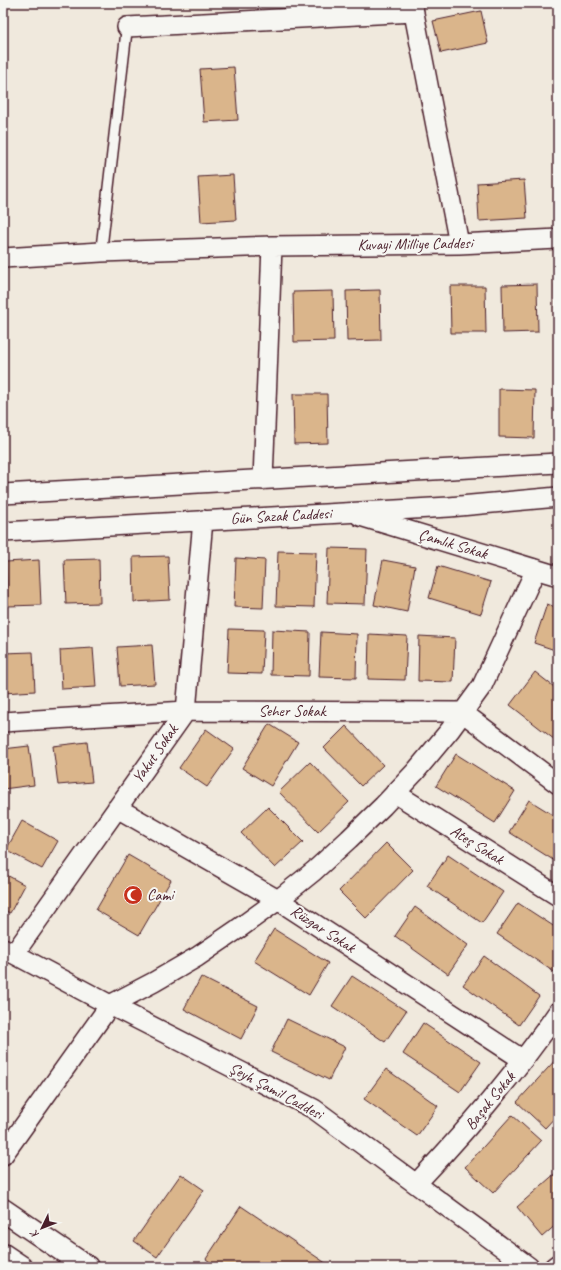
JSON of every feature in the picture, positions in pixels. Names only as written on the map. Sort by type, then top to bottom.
[{"type":"main road","points":[[3,1210],[87,1267]]},
{"type":"main road","points":[[3,1255],[21,1267]]},
{"type":"street","points":[[128,27],[413,8],[459,244]]},
{"type":"street","name":"Kuvayi Milliye Caddesi","points":[[3,258],[101,252],[272,246],[459,244],[558,239]]},
{"type":"street","points":[[263,480],[272,246]]},
{"type":"street","points":[[3,494],[558,463]]},
{"type":"street","name":"Gün Sazak Caddesi","points":[[3,532],[450,507],[558,497]]},
{"type":"street","name":"Çamlık Sokak","points":[[349,512],[558,576]]},
{"type":"street","name":"Yakut Sokak","points":[[8,951],[117,808],[186,711],[203,520]]},
{"type":"street","points":[[3,1154],[110,1005],[197,957],[238,930],[278,900],[314,870],[395,793],[425,760],[482,686],[536,569]]},
{"type":"street","name":"Seher Sokak","points":[[3,722],[186,711],[462,712]]},
{"type":"street","points":[[462,712],[558,784]]},
{"type":"street","name":"Ateş Sokak","points":[[395,793],[558,896]]},
{"type":"street","name":"Rüzgar Sokak","points":[[117,808],[278,900],[523,1060]]},
{"type":"street","name":"Şeyh Şamil Caddesi","points":[[8,951],[314,1109],[529,1267]]},
{"type":"street","name":"Başak Sokak","points":[[416,1184],[460,1137],[502,1087],[558,1012]]},
{"type":"street","points":[[554,1267],[558,1264]]},
{"type":"lane","points":[[101,252],[128,27]]},
{"type":"building","points":[[481,11],[488,43],[441,53],[433,21]]},
{"type":"building","points":[[234,67],[238,120],[204,122],[200,69]]},
{"type":"building","points":[[233,175],[236,220],[201,222],[198,177]]},
{"type":"building","points":[[524,180],[527,218],[479,221],[477,183]]},
{"type":"building","points":[[537,284],[538,332],[503,333],[502,285]]},
{"type":"building","points":[[555,284],[558,284],[558,325],[556,325]]},
{"type":"building","points":[[450,286],[485,286],[486,333],[451,333]]},
{"type":"building","points":[[380,290],[381,340],[347,341],[346,291]]},
{"type":"building","points":[[333,291],[334,341],[294,342],[293,292]]},
{"type":"building","points":[[499,389],[535,390],[534,438],[499,437]]},
{"type":"building","points":[[293,394],[327,394],[328,443],[294,444]]},
{"type":"building","points":[[329,548],[367,549],[365,604],[327,603]]},
{"type":"building","points":[[278,551],[316,552],[314,607],[276,606]]},
{"type":"building","points":[[168,556],[170,600],[134,602],[133,557]]},
{"type":"building","points":[[236,558],[265,560],[263,608],[234,607]]},
{"type":"building","points":[[99,559],[100,603],[66,604],[64,560]]},
{"type":"building","points":[[39,560],[41,605],[8,606],[6,562]]},
{"type":"building","points":[[383,560],[415,566],[407,612],[374,605]]},
{"type":"building","points":[[438,566],[491,582],[481,614],[429,598]]},
{"type":"building","points":[[547,604],[558,608],[558,651],[534,643]]},
{"type":"building","points":[[229,629],[264,630],[262,674],[227,673]]},
{"type":"building","points":[[272,630],[310,632],[309,676],[271,675]]},
{"type":"building","points":[[321,632],[357,634],[356,678],[319,677]]},
{"type":"building","points":[[369,634],[407,636],[405,680],[368,679]]},
{"type":"building","points":[[419,636],[455,638],[453,682],[418,681]]},
{"type":"building","points":[[152,645],[155,684],[120,686],[117,647]]},
{"type":"building","points":[[93,648],[96,687],[62,689],[60,650]]},
{"type":"building","points":[[33,652],[35,691],[3,693],[3,653]]},
{"type":"building","points":[[535,672],[558,690],[558,735],[555,740],[510,705]]},
{"type":"building","points":[[269,724],[298,742],[271,786],[242,768]]},
{"type":"building","points":[[346,726],[383,765],[361,786],[324,748]]},
{"type":"building","points":[[206,729],[234,749],[207,787],[179,768]]},
{"type":"building","points":[[87,742],[92,782],[58,785],[53,746]]},
{"type":"building","points":[[29,746],[34,785],[3,789],[3,749]]},
{"type":"building","points":[[456,754],[515,791],[495,823],[436,786]]},
{"type":"building","points":[[310,762],[349,802],[318,832],[279,792]]},
{"type":"building","points":[[529,800],[558,818],[558,863],[509,832]]},
{"type":"building","points":[[268,807],[303,842],[275,868],[241,833]]},
{"type":"building","points":[[22,821],[58,841],[42,869],[6,850]]},
{"type":"building","points":[[386,843],[413,870],[366,918],[339,891]]},
{"type":"building","name":"Cami","points":[[128,855],[171,880],[139,935],[96,910]]},
{"type":"building","points":[[448,855],[503,892],[482,923],[427,886]]},
{"type":"building","points":[[3,873],[25,885],[10,913],[3,910]]},
{"type":"building","points":[[518,903],[558,929],[558,965],[554,972],[497,934]]},
{"type":"building","points":[[415,907],[468,945],[448,974],[395,936]]},
{"type":"building","points":[[274,929],[328,963],[309,995],[254,961]]},
{"type":"building","points":[[484,956],[539,996],[519,1025],[463,985]]},
{"type":"building","points":[[352,976],[406,1011],[385,1042],[332,1006]]},
{"type":"building","points":[[201,977],[258,1006],[241,1039],[184,1009]]},
{"type":"building","points":[[287,1019],[345,1047],[329,1080],[271,1052]]},
{"type":"building","points":[[423,1023],[481,1062],[460,1092],[403,1054]]},
{"type":"building","points":[[558,1057],[558,1114],[545,1128],[517,1102]]},
{"type":"building","points":[[386,1069],[438,1106],[417,1136],[364,1099]]},
{"type":"building","points":[[512,1115],[541,1141],[493,1193],[465,1167]]},
{"type":"building","points":[[558,1171],[558,1223],[542,1237],[517,1207]]},
{"type":"building","points":[[181,1174],[204,1190],[157,1257],[134,1241]]},
{"type":"building","points":[[241,1206],[330,1266],[217,1267],[206,1259]]},
{"type":"place","name":"Cami","points":[[133,895]]}]
